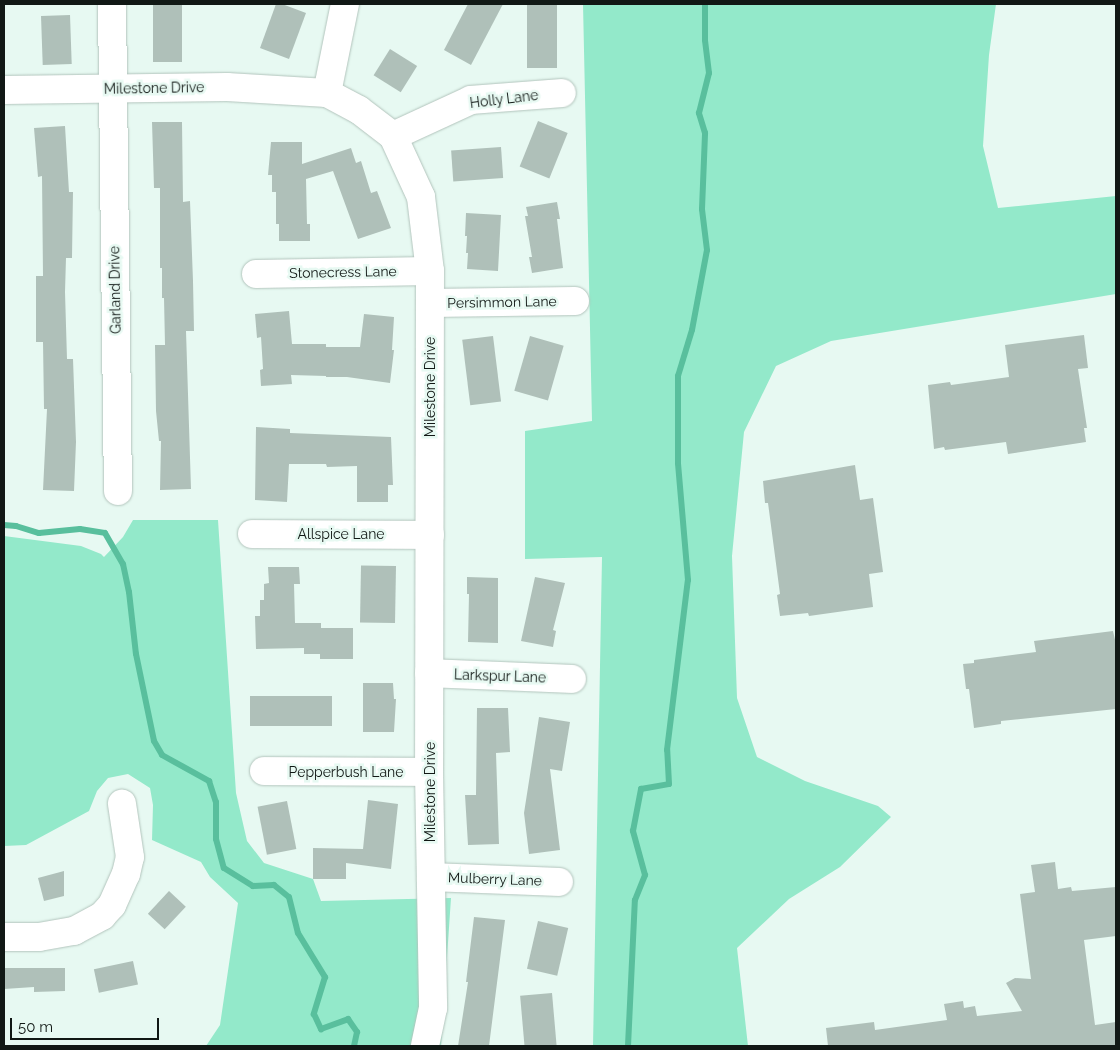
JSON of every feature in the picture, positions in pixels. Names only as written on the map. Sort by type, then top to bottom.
[{"type":"street","name":"Garland Drive","points":[[112,4],[111,89],[118,491]]},
{"type":"street","points":[[327,93],[345,4]]},
{"type":"street","name":"Milestone Drive","points":[[4,90],[227,87],[327,93],[360,110],[393,136],[421,197],[430,270],[429,772],[432,1008],[425,1046]]},
{"type":"street","name":"Holly Lane","points":[[393,136],[471,100],[562,93]]},
{"type":"street","name":"Stonecress Lane","points":[[256,274],[430,270]]},
{"type":"street","name":"Persimmon Lane","points":[[430,303],[574,301]]},
{"type":"street","name":"Allspice Lane","points":[[252,534],[430,535]]},
{"type":"street","name":"Larkspur Lane","points":[[429,673],[572,679]]},
{"type":"street","name":"Pepperbush Lane","points":[[264,771],[429,772]]},
{"type":"street","points":[[4,937],[39,937],[74,931],[102,916],[112,905],[124,882],[130,857],[122,804]]},
{"type":"street","name":"Mulberry Lane","points":[[430,877],[559,882]]},
{"type":"green space","points":[[583,4],[996,4],[989,55],[983,146],[998,208],[1116,196],[1116,294],[831,341],[776,366],[744,432],[732,556],[737,698],[757,757],[805,781],[878,806],[891,817],[840,867],[789,899],[737,948],[748,1046],[593,1046],[602,557],[525,559],[525,431],[592,421]]},
{"type":"green space","points":[[133,520],[218,520],[236,793],[247,841],[264,863],[313,879],[321,901],[451,898],[441,1046],[206,1046],[220,1025],[238,903],[210,877],[201,862],[152,840],[153,805],[150,788],[128,774],[108,778],[97,791],[89,811],[26,845],[4,846],[4,536],[81,546],[104,557],[123,537]]},
{"type":"building","points":[[153,4],[182,4],[182,62],[153,62]]},
{"type":"building","points":[[276,4],[282,4],[306,13],[289,59],[260,48]]},
{"type":"building","points":[[468,4],[503,4],[471,65],[444,50]]},
{"type":"building","points":[[527,4],[557,4],[557,68],[527,68]]},
{"type":"building","points":[[70,15],[72,64],[43,65],[41,16]]},
{"type":"building","points":[[390,49],[417,66],[401,92],[374,75]]},
{"type":"building","points":[[538,121],[568,133],[549,178],[520,166]]},
{"type":"building","points":[[152,122],[182,122],[183,202],[190,201],[193,281],[194,331],[186,331],[191,489],[160,490],[161,441],[159,441],[156,411],[155,345],[165,345],[164,298],[162,298],[162,268],[160,268],[160,188],[154,188]]},
{"type":"building","points":[[65,126],[69,192],[73,192],[72,258],[66,258],[65,292],[67,359],[73,359],[76,442],[74,491],[43,490],[47,409],[44,409],[43,342],[36,342],[36,276],[43,276],[42,176],[38,177],[34,128]]},
{"type":"building","points":[[271,142],[302,142],[302,164],[351,148],[356,163],[361,161],[371,193],[377,191],[391,228],[358,239],[333,171],[306,179],[307,224],[310,224],[310,241],[279,241],[279,224],[276,224],[276,192],[272,192],[272,175],[268,175]]},
{"type":"building","points":[[501,147],[503,178],[453,181],[451,150]]},
{"type":"building","points":[[557,202],[560,219],[557,219],[563,268],[532,273],[529,257],[532,257],[525,216],[528,216],[526,207]]},
{"type":"building","points":[[466,213],[501,215],[498,271],[467,269]]},
{"type":"building","points":[[289,311],[292,344],[326,344],[326,347],[360,347],[364,314],[394,317],[392,350],[394,350],[390,383],[347,377],[291,375],[292,384],[261,386],[260,370],[263,369],[261,337],[257,338],[255,314]]},
{"type":"building","points":[[1084,335],[1088,368],[1078,369],[1087,428],[1084,428],[1086,442],[1008,454],[1006,442],[945,450],[944,447],[934,449],[928,385],[950,382],[951,385],[1009,377],[1005,345]]},
{"type":"building","points":[[493,336],[501,402],[470,405],[462,340]]},
{"type":"building","points":[[530,336],[564,346],[548,400],[514,391]]},
{"type":"building","points":[[256,427],[290,429],[290,433],[391,437],[393,485],[388,485],[388,502],[357,502],[357,466],[327,467],[326,464],[289,464],[287,502],[255,500]]},
{"type":"building","points":[[855,465],[860,500],[873,498],[883,572],[869,574],[873,607],[809,616],[808,613],[780,616],[777,595],[780,594],[768,503],[765,503],[763,481]]},
{"type":"building","points":[[361,565],[396,566],[395,623],[360,622]]},
{"type":"building","points":[[268,567],[299,567],[300,584],[294,584],[295,623],[321,623],[321,628],[353,628],[353,659],[320,659],[320,654],[304,654],[304,648],[256,649],[255,616],[260,616],[260,600],[264,600],[264,584],[269,583]]},
{"type":"building","points":[[467,577],[498,578],[498,643],[468,642],[469,594],[467,594]]},
{"type":"building","points":[[535,577],[565,583],[553,630],[556,631],[553,647],[521,641]]},
{"type":"building","points":[[1113,631],[1116,644],[1116,709],[1001,721],[1001,724],[974,728],[969,689],[966,689],[963,664],[974,663],[974,660],[1036,652],[1034,641]]},
{"type":"building","points":[[363,683],[393,683],[394,699],[396,699],[394,732],[363,732]]},
{"type":"building","points":[[250,696],[332,696],[332,726],[250,726]]},
{"type":"building","points":[[477,708],[508,708],[510,752],[496,753],[499,844],[468,845],[465,795],[476,795]]},
{"type":"building","points":[[539,717],[570,722],[562,771],[550,769],[560,850],[529,854],[524,813]]},
{"type":"building","points":[[368,800],[398,804],[391,869],[346,863],[346,879],[313,879],[313,848],[363,849]]},
{"type":"building","points":[[287,801],[296,849],[267,855],[258,807]]},
{"type":"building","points":[[1055,862],[1058,889],[1071,887],[1072,891],[1116,887],[1116,936],[1084,940],[1095,1025],[1116,1022],[1116,1046],[828,1046],[826,1028],[874,1022],[875,1030],[947,1020],[944,1004],[963,1001],[964,1008],[975,1006],[977,1016],[1022,1011],[1006,983],[1015,978],[1031,979],[1020,894],[1035,892],[1031,865]]},
{"type":"building","points":[[64,871],[64,896],[44,901],[38,878]]},
{"type":"building","points":[[169,891],[186,907],[165,929],[148,914]]},
{"type":"building","points":[[474,917],[505,920],[489,1046],[458,1046],[468,982],[466,982]]},
{"type":"building","points":[[538,921],[568,928],[557,976],[527,969]]},
{"type":"building","points":[[133,961],[138,984],[99,993],[94,969]]},
{"type":"building","points":[[4,968],[65,968],[65,991],[34,992],[34,987],[4,989]]},
{"type":"building","points":[[552,993],[557,1046],[525,1046],[520,996]]},
{"type":"waterway","points":[[628,1046],[635,900],[645,875],[633,831],[641,789],[669,784],[667,750],[688,580],[678,463],[678,376],[692,330],[707,250],[702,209],[705,133],[699,113],[709,73],[705,40],[705,4]]},
{"type":"waterway","points":[[4,525],[16,526],[39,533],[80,529],[105,533],[123,564],[129,592],[136,654],[154,741],[162,755],[209,781],[216,802],[216,839],[224,868],[253,886],[274,885],[289,897],[298,933],[325,977],[314,1014],[321,1029],[348,1019],[357,1032],[354,1046]]}]
